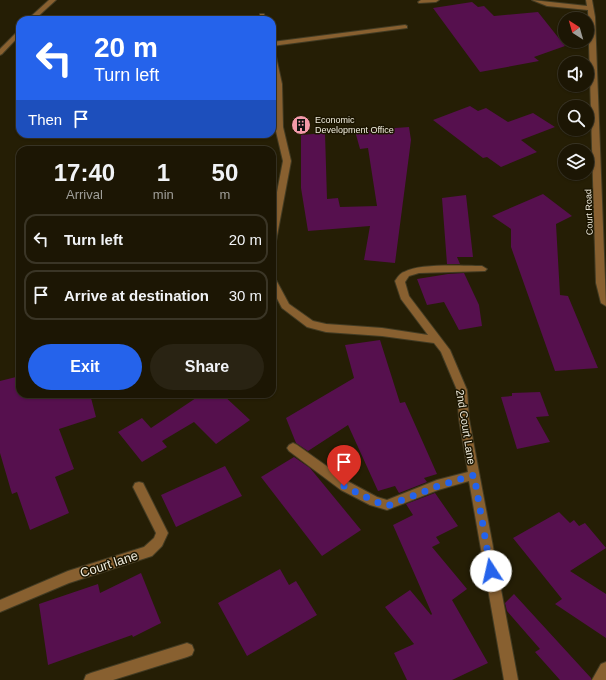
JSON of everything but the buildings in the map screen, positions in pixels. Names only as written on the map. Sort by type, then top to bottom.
[{"type":"street","points":[[35,16],[53,0]]},
{"type":"street","points":[[421,2],[436,0]]},
{"type":"street","points":[[535,0],[547,4],[589,4]]},
{"type":"street","name":"Court Road","points":[[589,4],[601,283],[606,303]]},
{"type":"street","points":[[276,43],[405,27]]},
{"type":"street","points":[[0,53],[16,35]]},
{"type":"street","points":[[276,73],[278,84],[279,127],[287,161],[276,220]]},
{"type":"street","name":"2nd Court Lane","points":[[482,269],[418,270],[406,274],[400,281],[404,297],[445,350],[462,390],[464,419],[511,680]]},
{"type":"street","points":[[276,288],[285,306],[310,324],[326,328],[382,332],[437,340]]},
{"type":"street","points":[[294,448],[344,486],[387,506],[438,486],[474,475]]},
{"type":"street","name":"Court lane","points":[[0,606],[68,577],[148,552],[158,542],[162,534],[139,487]]},
{"type":"street","points":[[91,680],[187,650]]},
{"type":"street","points":[[599,680],[606,669]]},
{"type":"place","name":"Economic Development Office","points":[[301,125]]},
{"type":"route","points":[[344,486],[387,506],[438,486],[474,475],[491,571]]}]
